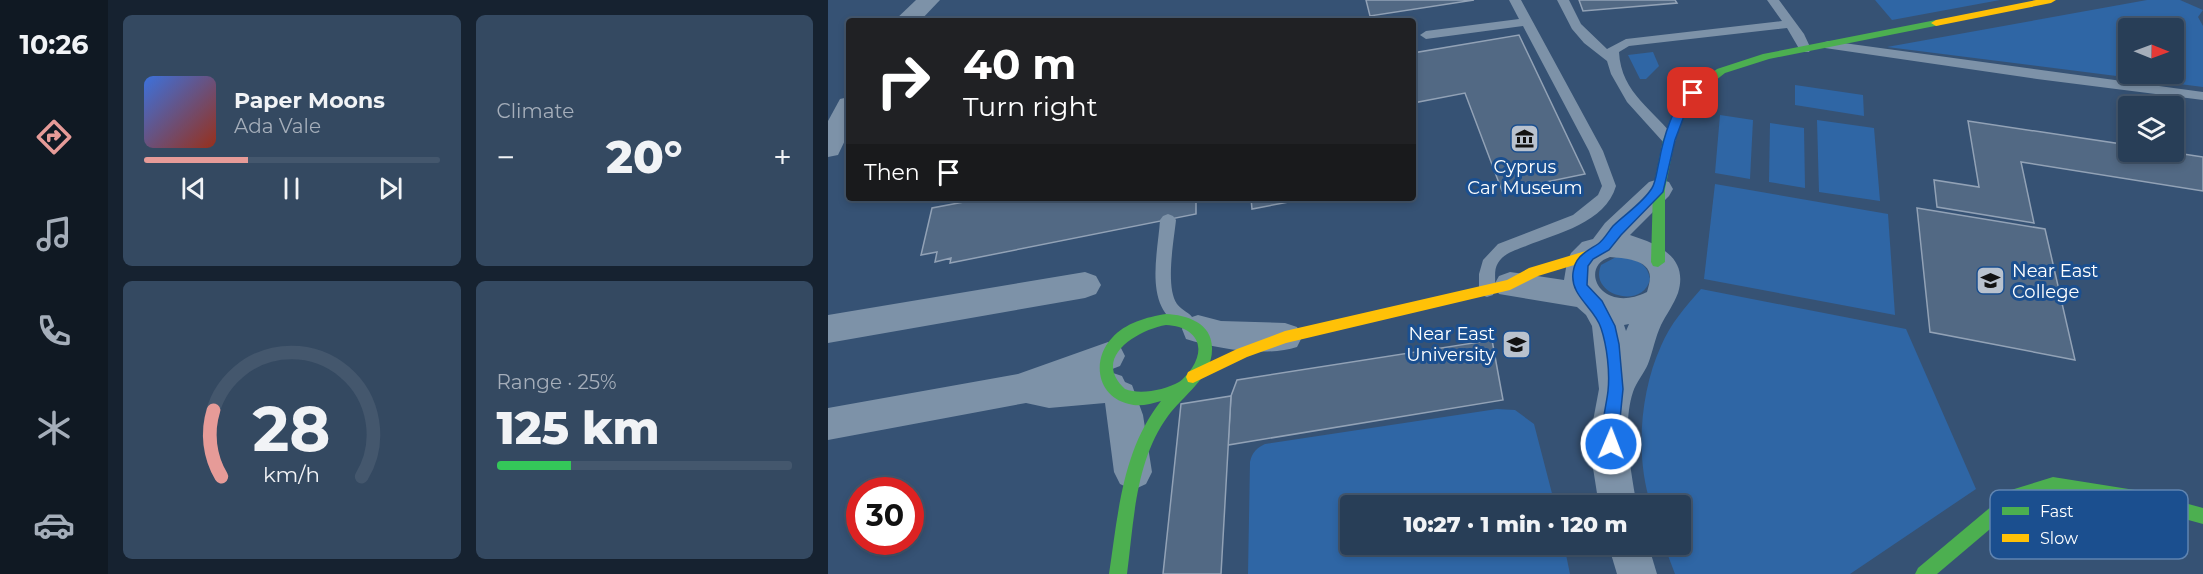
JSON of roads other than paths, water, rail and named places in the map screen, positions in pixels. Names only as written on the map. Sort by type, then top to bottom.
[{"type":"street","points":[[909,18],[929,0]]},
{"type":"street","points":[[1658,262],[1659,189],[1669,140],[1682,108],[1693,93],[1713,76],[1742,63],[2051,0]]},
{"type":"street","points":[[828,148],[846,111]]},
{"type":"street","points":[[1616,495],[1611,456],[1611,421],[1616,389],[1612,344],[1608,326],[1581,285],[1579,274],[1581,264],[1659,189]]},
{"type":"street","points":[[1193,377],[1233,357],[1285,337],[1499,288],[1534,272],[1622,245],[1640,248],[1658,262],[1665,275],[1665,288],[1642,332],[1631,364],[1616,389]]},
{"type":"street","points":[[828,329],[1085,285]]},
{"type":"street","points":[[1499,288],[1592,301],[1613,312],[1629,313],[1646,309],[1658,301]]},
{"type":"street","points":[[1132,472],[1128,450],[1127,417],[1113,380],[1126,334],[1141,325],[1174,318],[1221,335],[1285,337]]},
{"type":"street","points":[[1118,574],[1132,472],[1157,419],[1202,364],[1205,351],[1204,339],[1193,325]]},
{"type":"street","points":[[1113,380],[1133,400],[1149,401],[1181,388]]},
{"type":"street","points":[[828,424],[1022,388],[1049,393],[1113,380]]},
{"type":"street","points":[[2037,490],[2053,485],[2084,490]]},
{"type":"street","points":[[2188,512],[2203,516]]},
{"type":"street","points":[[1924,574],[1990,519]]},
{"type":"street","points":[[1631,555],[1637,574]]},
{"type":"lane","points":[[1499,288],[1487,274],[1491,260],[1504,248],[1578,219],[1605,198],[1609,186],[1596,151],[1515,0]]},
{"type":"lane","points":[[1563,0],[1570,19],[1579,32],[1592,45],[1612,59]]},
{"type":"lane","points":[[1773,0],[1805,49]]},
{"type":"lane","points":[[1425,35],[1526,22]]},
{"type":"lane","points":[[1669,140],[1640,109],[1617,73],[1612,59],[1613,50],[1626,43],[1790,24]]},
{"type":"lane","points":[[1829,45],[2203,96]]},
{"type":"lane","points":[[1167,220],[1165,286],[1168,304],[1174,312],[1193,325]]},
{"type":"lane","points":[[1141,325],[1156,306],[1165,286]]},
{"type":"place","name":"Cyprus Car Museum","points":[[1525,138]]},
{"type":"place","name":"Near East College","points":[[1991,281]]},
{"type":"place","name":"Near East University","points":[[1516,344]]}]
